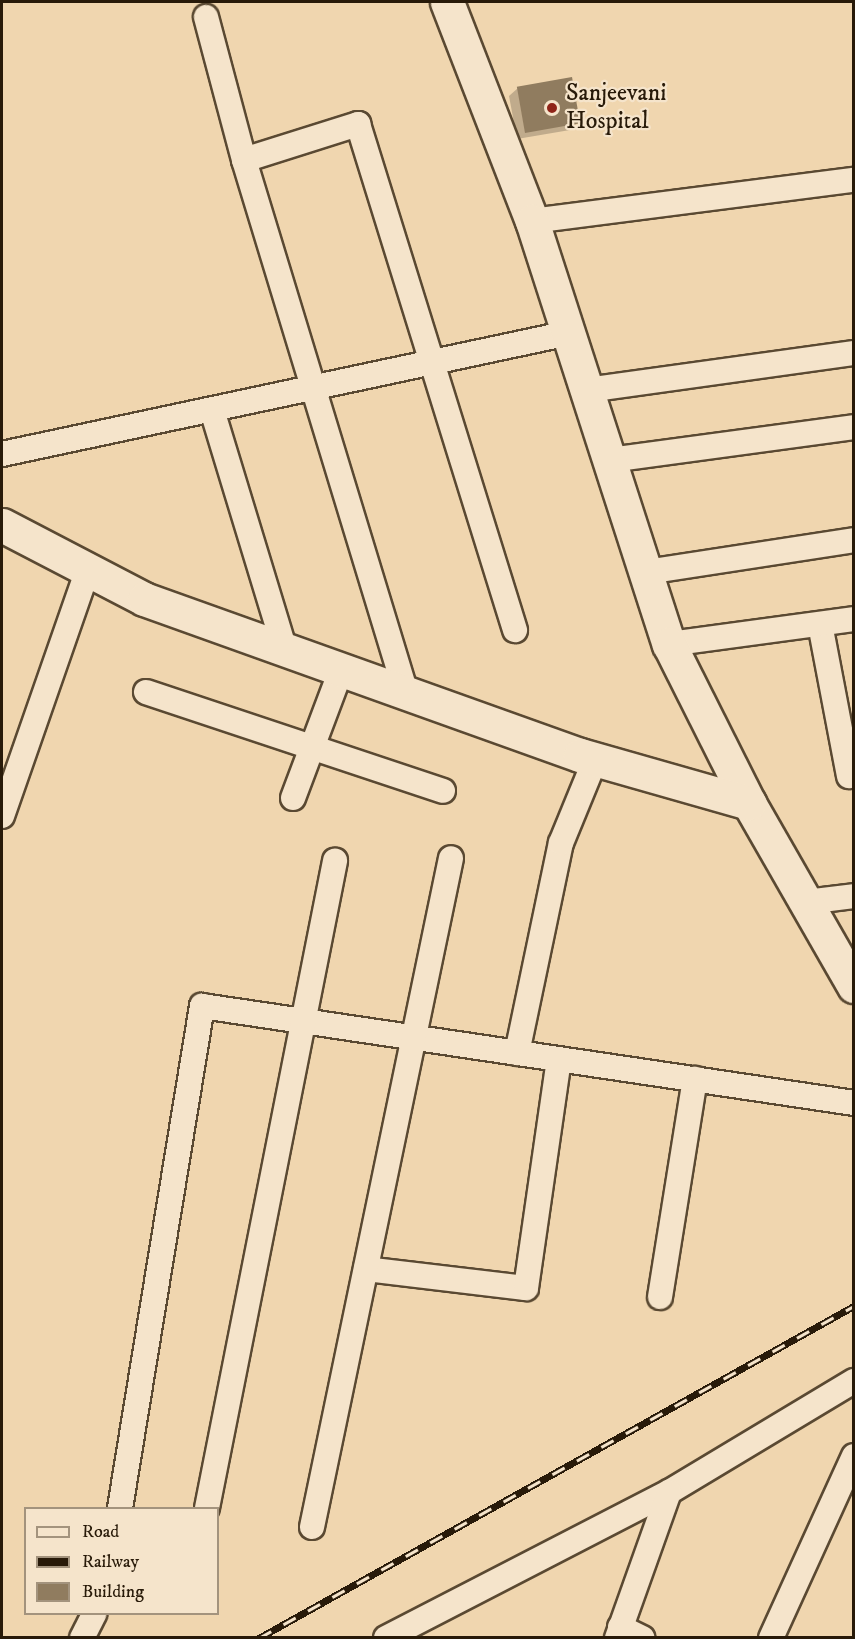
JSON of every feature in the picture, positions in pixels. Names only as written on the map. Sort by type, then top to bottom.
[{"type":"main road","points":[[447,2],[532,221],[669,644],[749,803],[854,986]]},
{"type":"main road","points":[[2,525],[144,599],[595,760],[749,803]]},
{"type":"street","points":[[206,17],[244,160],[406,693]]},
{"type":"street","points":[[244,160],[358,124],[515,630]]},
{"type":"street","points":[[532,221],[854,180]]},
{"type":"street","points":[[2,454],[569,333]]},
{"type":"street","points":[[587,390],[854,353]]},
{"type":"street","points":[[212,410],[285,650]]},
{"type":"street","points":[[610,459],[854,427]]},
{"type":"street","points":[[646,572],[854,540]]},
{"type":"street","points":[[2,816],[88,569]]},
{"type":"street","points":[[669,644],[854,619]]},
{"type":"street","points":[[820,624],[849,776]]},
{"type":"street","points":[[293,798],[341,670]]},
{"type":"street","points":[[146,692],[313,745],[443,791]]},
{"type":"street","points":[[517,1053],[561,843],[595,760]]},
{"type":"street","points":[[312,1527],[451,858]]},
{"type":"street","points":[[207,1507],[335,861]]},
{"type":"street","points":[[806,902],[854,896]]},
{"type":"street","points":[[120,1507],[202,1006],[854,1103]]},
{"type":"street","points":[[366,1269],[526,1288],[559,1059]]},
{"type":"street","points":[[660,1297],[695,1079]]},
{"type":"street","points":[[386,1638],[669,1491],[854,1382]]},
{"type":"street","points":[[771,1638],[854,1456]]},
{"type":"street","points":[[643,1638],[618,1632],[669,1491]]},
{"type":"street","points":[[82,1638],[94,1615]]},
{"type":"building","points":[[572,77],[580,123],[525,133],[517,87]]},
{"type":"railway","points":[[259,1638],[854,1306]]},
{"type":"place","name":"Sanjeevani Hospital","points":[[552,108]]}]
